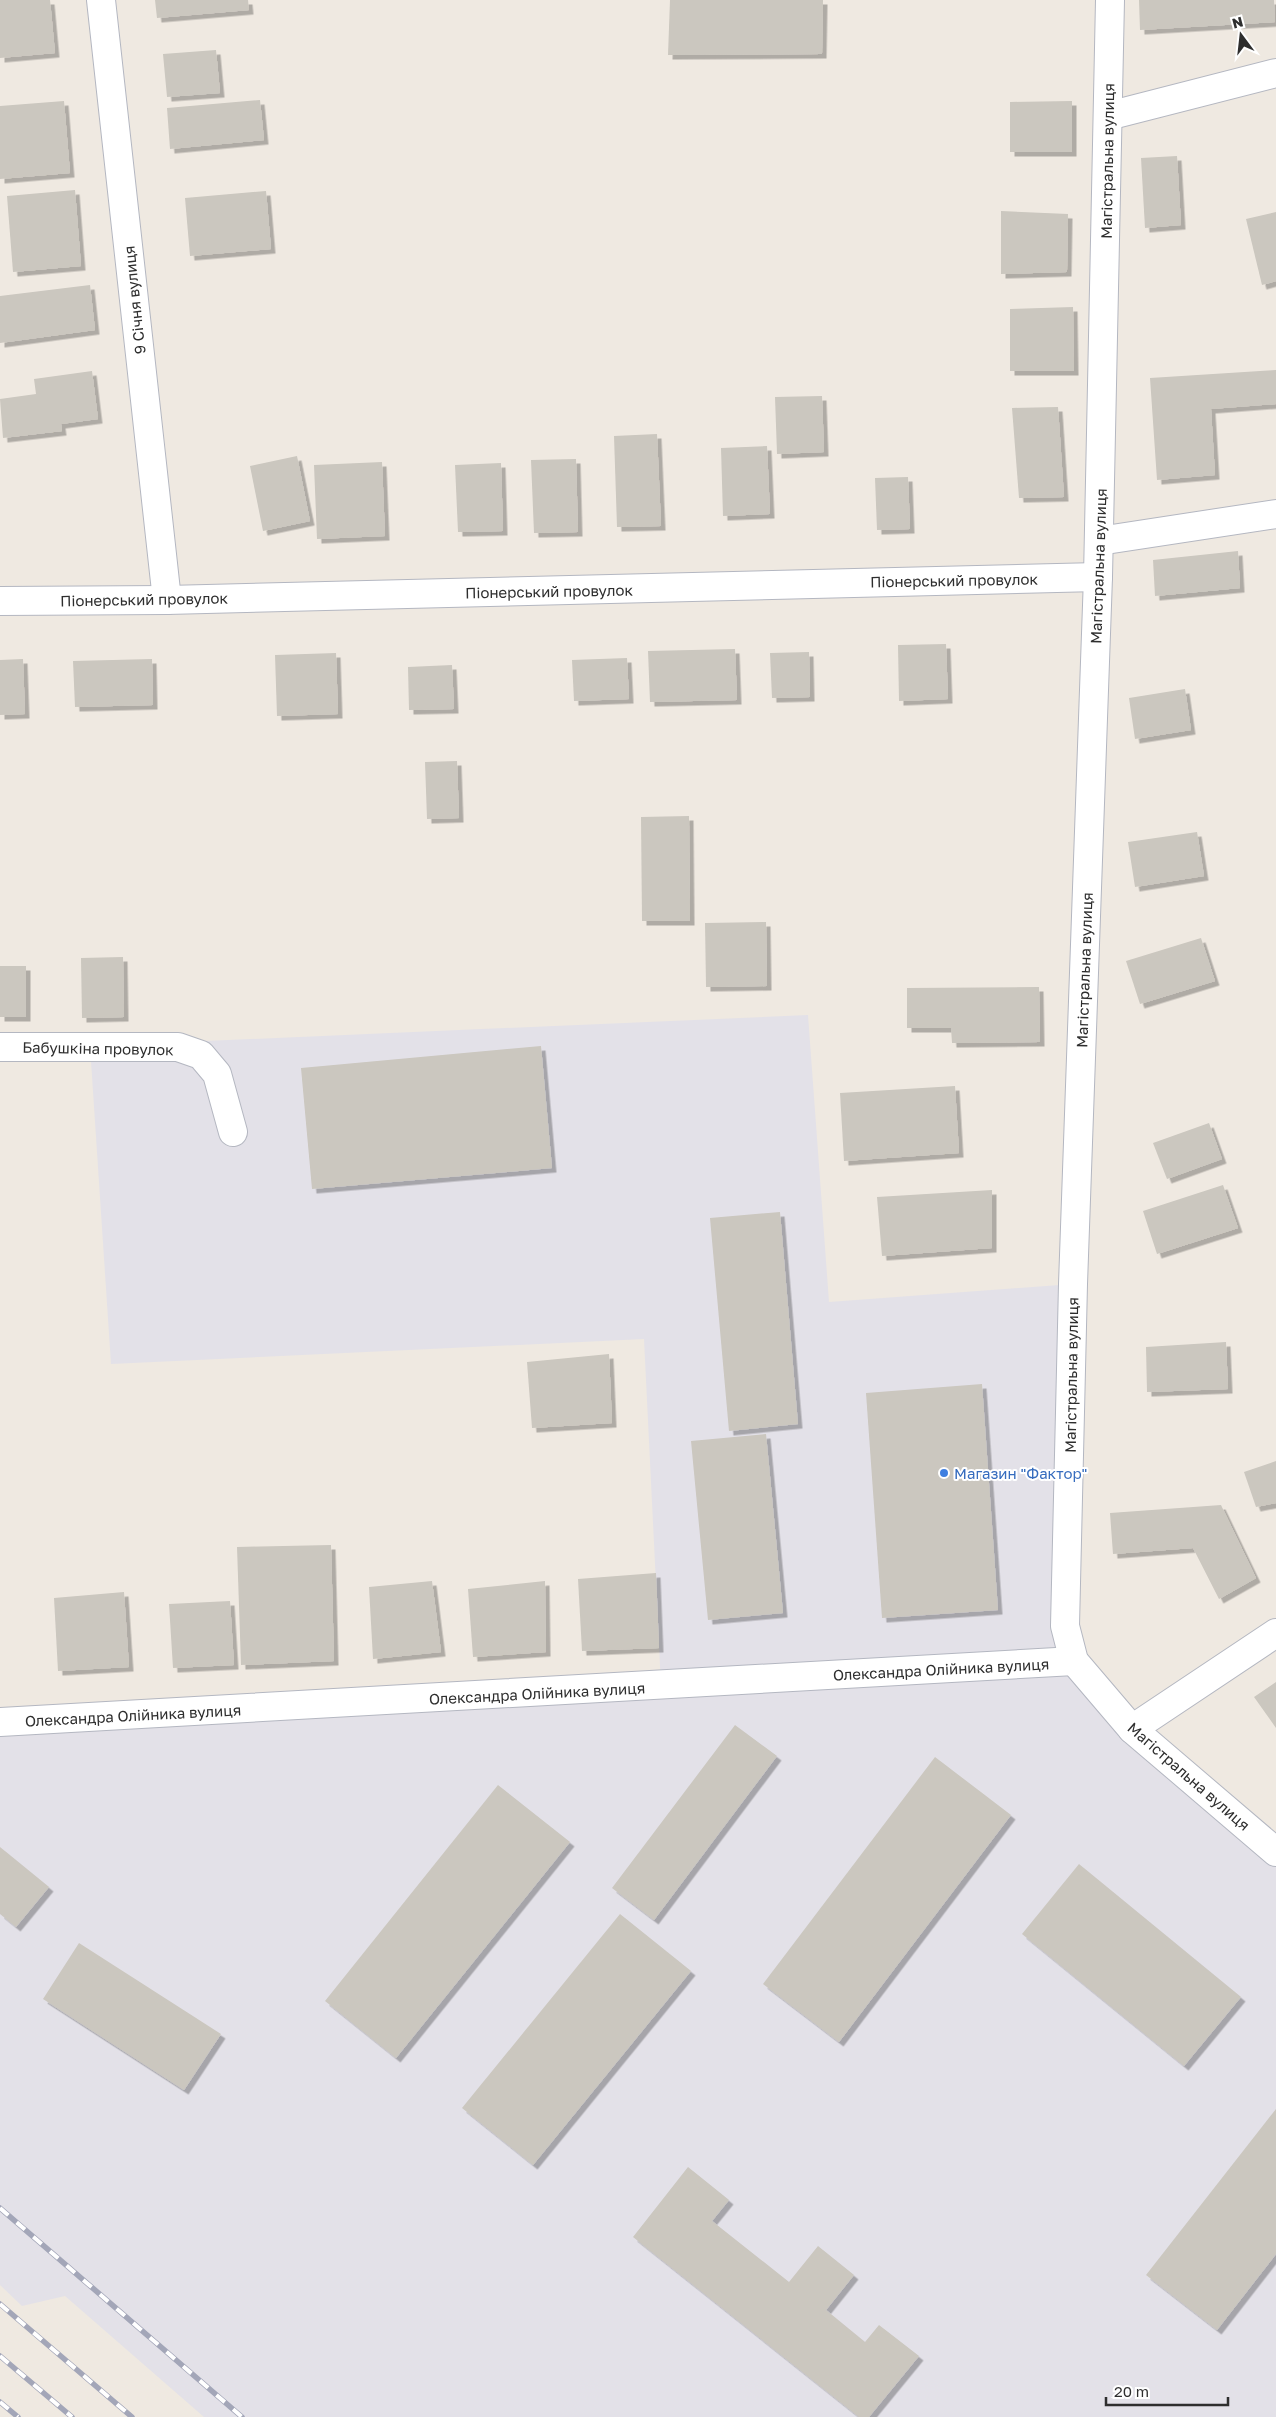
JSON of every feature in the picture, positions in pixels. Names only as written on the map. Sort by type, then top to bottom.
[{"type":"street","name":"9 Січня вулиця","points":[[101,0],[167,600]]},
{"type":"street","name":"Магістральна вулиця","points":[[1110,0],[1098,577],[1073,1284],[1065,1626],[1074,1661],[1132,1729],[1276,1852]]},
{"type":"street","points":[[1108,116],[1276,73]]},
{"type":"street","points":[[1099,540],[1276,514]]},
{"type":"street","name":"Піонерський провулок","points":[[0,601],[167,600],[1098,577]]},
{"type":"street","name":"Бабушкіна провулок","points":[[0,1047],[178,1047],[201,1055],[217,1074],[233,1132]]},
{"type":"street","points":[[1132,1729],[1276,1633]]},
{"type":"street","name":"Олександра Олійника вулиця","points":[[0,1722],[1074,1661]]},
{"type":"shaded area","points":[[808,1015],[829,1302],[1073,1284],[1074,1661],[1276,1852],[1276,2417],[204,2417],[65,2296],[22,2306],[0,2285],[0,1723],[661,1686],[644,1339],[111,1364],[90,1046]]},
{"type":"building","points":[[0,0],[50,0],[55,53],[0,58]]},
{"type":"building","points":[[155,0],[248,0],[249,10],[157,18]]},
{"type":"building","points":[[670,0],[823,0],[822,54],[668,55]]},
{"type":"building","points":[[1139,0],[1274,0],[1275,22],[1140,30]]},
{"type":"building","points":[[216,50],[220,93],[167,97],[163,54]]},
{"type":"building","points":[[260,100],[264,140],[170,149],[167,108]]},
{"type":"building","points":[[64,101],[70,173],[0,179],[0,106]]},
{"type":"building","points":[[1072,101],[1072,152],[1010,152],[1010,102]]},
{"type":"building","points":[[1177,156],[1181,225],[1145,228],[1141,158]]},
{"type":"building","points":[[75,190],[81,266],[13,272],[7,196]]},
{"type":"building","points":[[266,191],[271,249],[190,256],[185,198]]},
{"type":"building","points":[[1001,211],[1068,214],[1067,272],[1001,274]]},
{"type":"building","points":[[1276,212],[1276,281],[1262,285],[1246,219]]},
{"type":"building","points":[[90,285],[95,330],[0,343],[0,296]]},
{"type":"building","points":[[1073,307],[1074,371],[1010,371],[1010,309]]},
{"type":"building","points":[[1276,370],[1276,404],[1211,409],[1215,475],[1157,480],[1150,378]]},
{"type":"building","points":[[92,371],[98,419],[61,424],[62,431],[3,438],[0,399],[36,394],[34,379]]},
{"type":"building","points":[[822,396],[824,452],[777,454],[775,397]]},
{"type":"building","points":[[1058,407],[1064,497],[1019,498],[1012,408]]},
{"type":"building","points":[[657,434],[661,526],[617,527],[614,436]]},
{"type":"building","points":[[767,446],[770,514],[723,516],[721,448]]},
{"type":"building","points":[[297,456],[310,521],[263,531],[250,466]]},
{"type":"building","points":[[576,459],[578,532],[534,533],[531,460]]},
{"type":"building","points":[[382,462],[385,536],[317,539],[314,465]]},
{"type":"building","points":[[501,463],[503,531],[458,532],[455,465]]},
{"type":"building","points":[[908,477],[910,529],[877,530],[875,478]]},
{"type":"building","points":[[1238,551],[1240,588],[1155,596],[1153,560]]},
{"type":"building","points":[[946,644],[948,699],[899,701],[898,645]]},
{"type":"building","points":[[735,649],[737,700],[650,702],[648,651]]},
{"type":"building","points":[[809,652],[810,697],[772,698],[770,653]]},
{"type":"building","points":[[336,653],[338,714],[277,716],[275,655]]},
{"type":"building","points":[[627,658],[629,699],[574,701],[572,660]]},
{"type":"building","points":[[23,659],[25,714],[0,715],[0,660]]},
{"type":"building","points":[[152,659],[153,705],[75,707],[73,661]]},
{"type":"building","points":[[452,665],[454,709],[409,710],[408,667]]},
{"type":"building","points":[[1185,689],[1191,730],[1135,739],[1129,698]]},
{"type":"building","points":[[457,761],[459,818],[427,819],[425,762]]},
{"type":"building","points":[[689,816],[690,921],[642,921],[641,817]]},
{"type":"building","points":[[1197,832],[1204,876],[1135,887],[1128,842]]},
{"type":"building","points":[[766,922],[767,986],[706,987],[705,923]]},
{"type":"building","points":[[1201,938],[1215,981],[1140,1004],[1126,961]]},
{"type":"building","points":[[123,957],[124,1017],[82,1018],[81,958]]},
{"type":"building","points":[[0,966],[26,966],[26,1017],[0,1017]]},
{"type":"building","points":[[1039,987],[1040,1042],[952,1043],[951,1028],[907,1028],[907,988]]},
{"type":"building","points":[[541,1046],[552,1168],[312,1189],[301,1068]]},
{"type":"building","points":[[955,1086],[959,1153],[844,1161],[840,1093]]},
{"type":"building","points":[[1209,1123],[1222,1159],[1167,1179],[1153,1143]]},
{"type":"building","points":[[1223,1185],[1238,1228],[1157,1254],[1143,1211]]},
{"type":"building","points":[[992,1190],[992,1248],[882,1256],[877,1197]]},
{"type":"building","points":[[780,1212],[798,1424],[729,1431],[710,1218]]},
{"type":"building","points":[[1226,1342],[1228,1389],[1147,1392],[1146,1347]]},
{"type":"building","points":[[609,1354],[612,1423],[532,1428],[527,1362]]},
{"type":"building","points":[[982,1384],[998,1610],[882,1618],[866,1393]]},
{"type":"building","points":[[766,1434],[783,1613],[708,1620],[691,1441]]},
{"type":"building","points":[[1276,1461],[1276,1503],[1256,1507],[1244,1472]]},
{"type":"building","points":[[1221,1505],[1256,1578],[1219,1599],[1193,1548],[1113,1554],[1110,1513]]},
{"type":"building","points":[[331,1545],[334,1661],[241,1665],[237,1547]]},
{"type":"building","points":[[656,1573],[659,1648],[582,1651],[578,1579]]},
{"type":"building","points":[[432,1581],[441,1652],[373,1659],[369,1587]]},
{"type":"building","points":[[545,1581],[546,1652],[473,1657],[468,1589]]},
{"type":"building","points":[[124,1592],[129,1667],[58,1671],[54,1598]]},
{"type":"building","points":[[230,1601],[234,1665],[173,1668],[169,1604]]},
{"type":"building","points":[[1276,1682],[1276,1728],[1254,1697]]},
{"type":"building","points":[[735,1725],[777,1756],[654,1920],[612,1888]]},
{"type":"building","points":[[935,1757],[1011,1815],[839,2042],[763,1984]]},
{"type":"building","points":[[498,1785],[570,1842],[396,2058],[325,2001]]},
{"type":"building","points":[[0,1847],[49,1887],[16,1927],[0,1914]]},
{"type":"building","points":[[1079,1864],[1241,1997],[1184,2066],[1022,1934]]},
{"type":"building","points":[[620,1914],[691,1971],[533,2165],[462,2108]]},
{"type":"building","points":[[79,1943],[221,2034],[184,2090],[43,1999]]},
{"type":"building","points":[[1276,2109],[1276,2254],[1217,2330],[1146,2275]]},
{"type":"building","points":[[688,2167],[729,2200],[712,2221],[789,2282],[818,2246],[854,2275],[826,2310],[865,2342],[879,2325],[919,2356],[869,2417],[859,2417],[633,2237]]},
{"type":"railway","points":[[0,2208],[242,2417]]},
{"type":"railway","points":[[0,2304],[132,2417]]},
{"type":"railway","points":[[0,2356],[72,2417]]},
{"type":"railway","points":[[0,2402],[18,2417]]},
{"type":"place","name":"Магазин \"Фактор\"","points":[[944,1473]]}]
